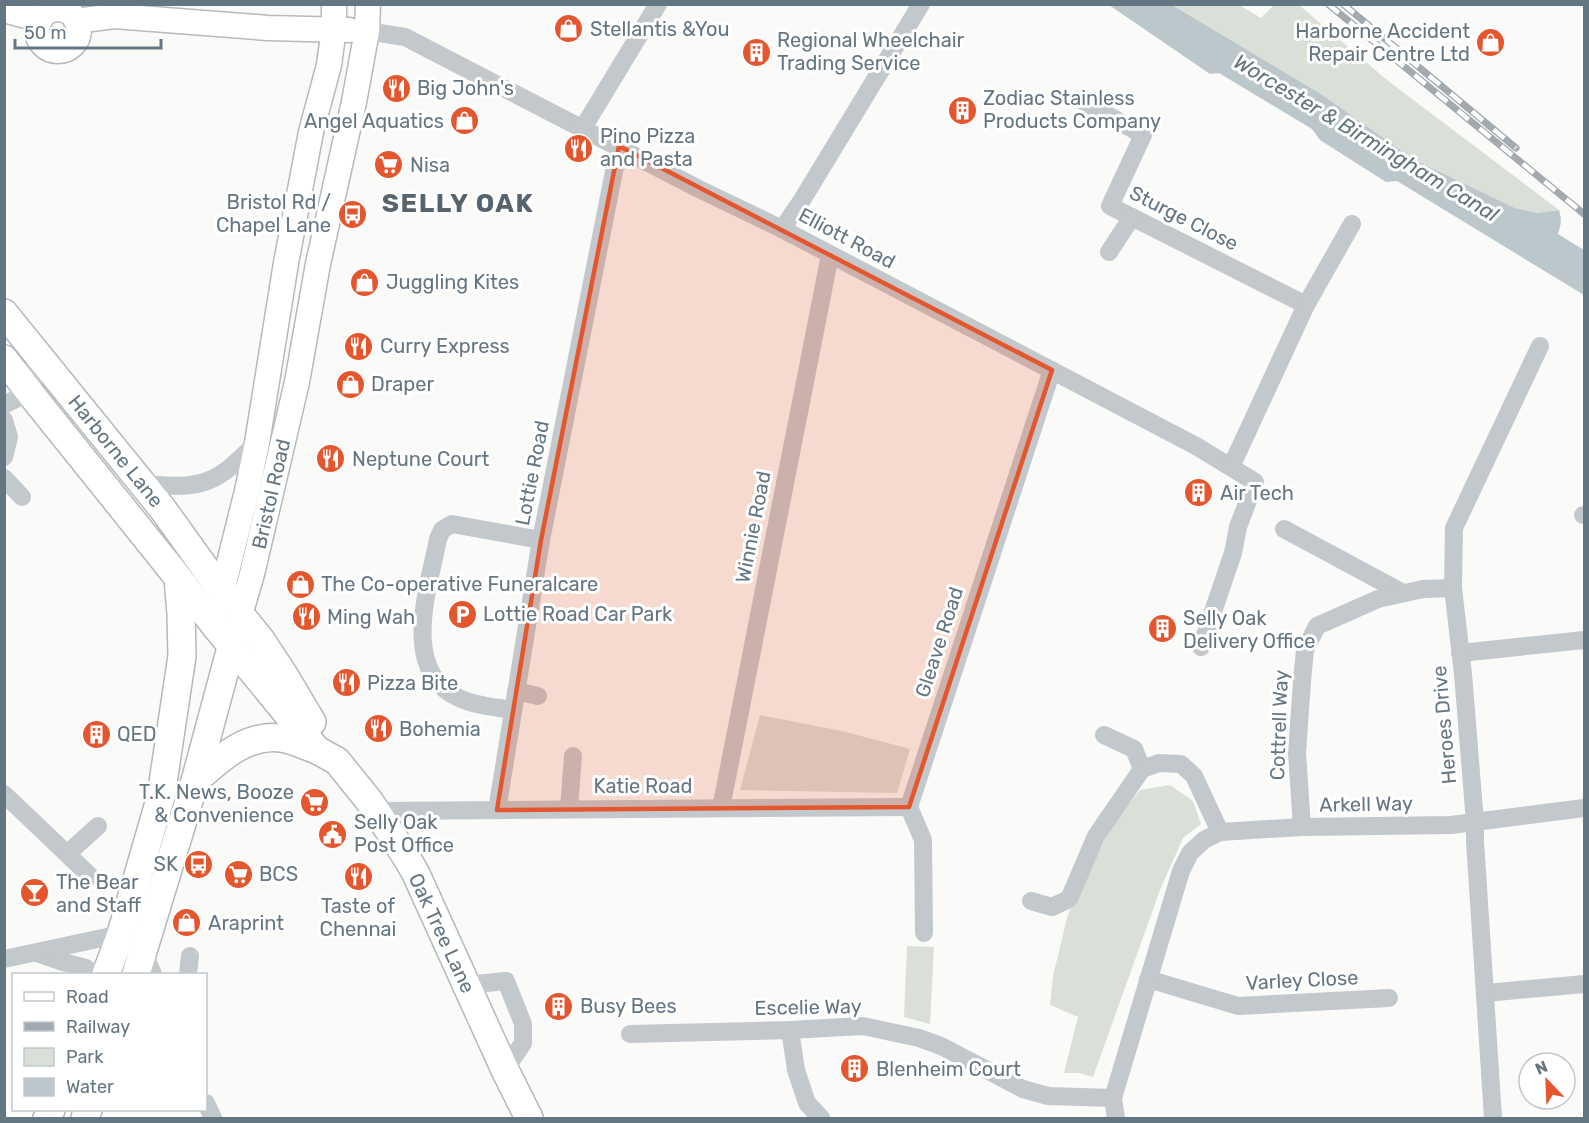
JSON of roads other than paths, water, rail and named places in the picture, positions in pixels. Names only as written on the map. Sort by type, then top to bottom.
[{"type":"highway","name":"Harborne Lane","points":[[4,313],[173,522],[223,593],[261,640],[284,675],[327,755]]},
{"type":"highway","name":"Harborne Lane","points":[[4,359],[224,636]]},
{"type":"highway","points":[[107,973],[121,934],[161,796],[182,656],[178,579]]},
{"type":"highway","name":"Bristol Road","points":[[144,967],[195,781],[224,636],[240,615]]},
{"type":"highway","points":[[161,796],[188,736],[209,664],[224,636]]},
{"type":"highway","name":"Oak Tree Lane","points":[[224,636],[377,812],[416,874],[529,1119]]},
{"type":"highway","points":[[195,781],[225,754],[265,737],[283,738],[327,755]]},
{"type":"main road","name":"Bristol Road","points":[[224,636],[225,579],[257,443],[286,263],[328,65],[334,28],[334,4]]},
{"type":"main road","name":"Bristol Road","points":[[240,615],[252,574],[297,382],[318,264],[351,117],[367,31],[368,4]]},
{"type":"main road","points":[[68,12],[79,27],[76,41],[66,49],[52,51],[40,42],[37,31],[40,20],[50,11],[57,9],[68,12],[105,10],[268,28],[334,28],[367,31]]},
{"type":"main road","points":[[4,10],[40,20]]},
{"type":"street","points":[[583,128],[658,4]]},
{"type":"street","points":[[782,229],[921,4]]},
{"type":"street","name":"Elliott Road","points":[[367,31],[405,37],[699,189],[782,229],[1052,370],[1196,446],[1255,482],[1238,527],[1233,553],[1201,647]]},
{"type":"street","name":"Sturge Close","points":[[1081,100],[1143,135],[1110,206],[1306,305]]},
{"type":"street","name":"Lottie Road","points":[[497,810],[541,540],[619,146]]},
{"type":"street","points":[[1109,252],[1132,217]]},
{"type":"street","points":[[1231,467],[1306,305],[1352,224]]},
{"type":"street","name":"Winnie Road","points":[[721,808],[830,255]]},
{"type":"street","name":"Heroes Drive","points":[[1493,1119],[1475,822],[1463,674],[1453,588],[1454,528],[1540,346]]},
{"type":"street","points":[[4,405],[29,392],[34,380],[35,352]]},
{"type":"street","name":"Gleave Road","points":[[909,807],[1052,370]]},
{"type":"street","points":[[4,420],[9,437],[4,457]]},
{"type":"street","points":[[143,484],[190,486],[206,482],[221,475],[257,443]]},
{"type":"street","points":[[4,478],[21,497]]},
{"type":"street","points":[[513,710],[461,699],[448,692],[438,682],[424,658],[423,616],[438,539],[442,530],[452,525],[541,540]]},
{"type":"street","points":[[1284,529],[1403,593]]},
{"type":"street","name":"Cottrell Way","points":[[1302,827],[1297,753],[1305,650],[1317,626],[1378,599],[1423,589],[1453,588]]},
{"type":"street","points":[[1460,653],[1584,640]]},
{"type":"street","points":[[516,691],[538,696]]},
{"type":"street","points":[[1104,735],[1134,748],[1142,769]]},
{"type":"street","points":[[569,809],[573,756]]},
{"type":"street","points":[[1031,901],[1052,907],[1069,899],[1096,836],[1142,769],[1159,764],[1181,764],[1194,776],[1220,832]]},
{"type":"street","points":[[4,794],[90,876]]},
{"type":"street","points":[[909,807],[923,840],[924,933]]},
{"type":"street","name":"Katie Road","points":[[377,812],[909,807]]},
{"type":"street","name":"Arkell Way","points":[[1116,1119],[1113,1098],[1181,871],[1190,853],[1204,840],[1220,832],[1302,827],[1451,825],[1584,808]]},
{"type":"street","points":[[67,854],[99,826]]},
{"type":"street","points":[[4,959],[121,934]]},
{"type":"street","points":[[35,952],[86,968],[90,973]]},
{"type":"street","points":[[188,973],[190,956]]},
{"type":"street","name":"Varley Close","points":[[1148,979],[1238,1006],[1389,998]]},
{"type":"street","points":[[466,985],[506,981],[523,1024],[524,1043],[505,1070]]},
{"type":"street","points":[[1486,993],[1584,984]]},
{"type":"street","name":"Escelie Way","points":[[630,1034],[863,1026],[920,1038],[1023,1089],[1040,1094],[1113,1098]]},
{"type":"street","points":[[789,1030],[796,1070],[807,1103],[821,1119]]},
{"type":"water","name":"Worcester & Birmingham Canal","points":[[1109,5],[1172,5],[1321,94],[1415,160],[1515,208],[1537,213],[1559,210],[1561,222],[1558,234],[1584,250],[1584,295],[1397,181],[1386,182],[1320,140],[1312,129],[1219,73],[1210,74]]},
{"type":"railway","points":[[1328,4],[1584,214]]},
{"type":"railway","points":[[1343,4],[1516,148]]},
{"type":"place","name":"Stellantis &You","points":[[569,29]]},
{"type":"place","name":"Harborne Accident Repair Centre Ltd","points":[[1491,42]]},
{"type":"place","name":"Regional Wheelchair Trading Service","points":[[756,52]]},
{"type":"place","name":"Big John's","points":[[396,88]]},
{"type":"place","name":"Zodiac Stainless Products Company","points":[[962,110]]},
{"type":"place","name":"Angel Aquatics","points":[[465,121]]},
{"type":"place","name":"Pino Pizza and Pasta","points":[[579,148]]},
{"type":"place","name":"Nisa","points":[[389,165]]},
{"type":"place","name":"Bristol Rd / Chapel Lane","points":[[352,214]]},
{"type":"place","name":"Juggling Kites","points":[[365,282]]},
{"type":"place","name":"Curry Express","points":[[359,346]]},
{"type":"place","name":"Draper","points":[[350,384]]},
{"type":"place","name":"Neptune Court","points":[[331,459]]},
{"type":"place","name":"Air Tech","points":[[1199,493]]},
{"type":"place","name":"The Co-operative Funeralcare","points":[[300,584]]},
{"type":"place","name":"Lottie Road Car Park","points":[[462,614]]},
{"type":"place","name":"Ming Wah","points":[[306,617]]},
{"type":"place","name":"Selly Oak Delivery Office","points":[[1162,629]]},
{"type":"place","name":"Pizza Bite","points":[[346,683]]},
{"type":"place","name":"Bohemia","points":[[378,729]]},
{"type":"place","name":"QED","points":[[96,734]]},
{"type":"place","name":"T.K. News, Booze & Convenience","points":[[315,803]]},
{"type":"place","name":"Selly Oak Post Office","points":[[333,834]]},
{"type":"place","name":"SK","points":[[199,864]]},
{"type":"place","name":"BCS","points":[[238,874]]},
{"type":"place","name":"Taste of Chennai","points":[[358,876]]},
{"type":"place","name":"The Bear and Staff","points":[[35,893]]},
{"type":"place","name":"Araprint","points":[[187,923]]},
{"type":"place","name":"Busy Bees","points":[[559,1006]]},
{"type":"place","name":"Blenheim Court","points":[[855,1069]]},
{"type":"district","name":"SELLY OAK","points":[[458,203]]}]
